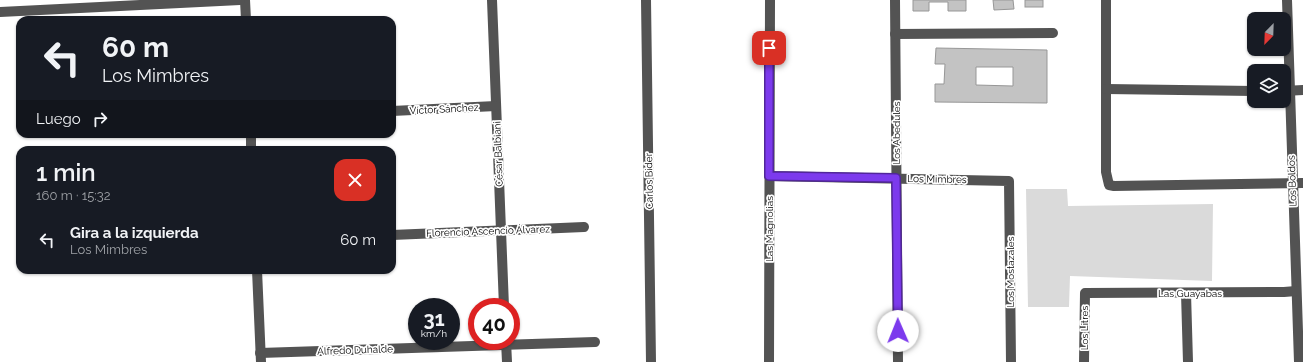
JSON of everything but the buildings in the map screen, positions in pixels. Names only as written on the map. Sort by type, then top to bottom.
[{"type":"street","points":[[0,12],[240,0]]},
{"type":"street","points":[[245,0],[246,16]]},
{"type":"street","name":"César Balbiani","points":[[492,0],[504,298]]},
{"type":"street","name":"Carlos Bider","points":[[646,0],[651,362]]},
{"type":"street","name":"Las Magnolias","points":[[769,362],[770,0]]},
{"type":"street","name":"Los Abedules","points":[[895,0],[898,362]]},
{"type":"street","points":[[1106,0],[1106,172],[1109,185],[1303,183]]},
{"type":"street","name":"Los Boldos","points":[[1286,0],[1287,64]]},
{"type":"street","points":[[895,34],[1052,33]]},
{"type":"street","points":[[1106,89],[1247,90]]},
{"type":"street","points":[[1291,91],[1303,90]]},
{"type":"street","name":"Víctor Sánchez","points":[[396,111],[496,106]]},
{"type":"street","name":"Los Boldos","points":[[1288,108],[1299,362]]},
{"type":"street","name":"Los Mimbres","points":[[769,176],[1009,181]]},
{"type":"street","name":"Los Mostazales","points":[[1009,181],[1011,362]]},
{"type":"street","name":"Florencio Ascencio Álvarez","points":[[396,235],[584,227]]},
{"type":"street","points":[[257,274],[260,357]]},
{"type":"street","name":"Las Guayabas","points":[[1085,293],[1296,291]]},
{"type":"street","name":"Los Litres","points":[[1084,362],[1085,293]]},
{"type":"street","points":[[1186,293],[1188,362]]},
{"type":"street","name":"Alfredo Duhalde","points":[[520,343],[594,342]]},
{"type":"street","name":"Alfredo Duhalde","points":[[260,357],[468,345]]},
{"type":"street","points":[[506,350],[507,362]]},
{"type":"shaded area","points":[[1026,189],[1067,189],[1068,206],[1213,204],[1212,281],[1070,276],[1069,307],[1028,307]]},
{"type":"route","points":[[769,48],[769,176],[896,178],[898,331]]}]
